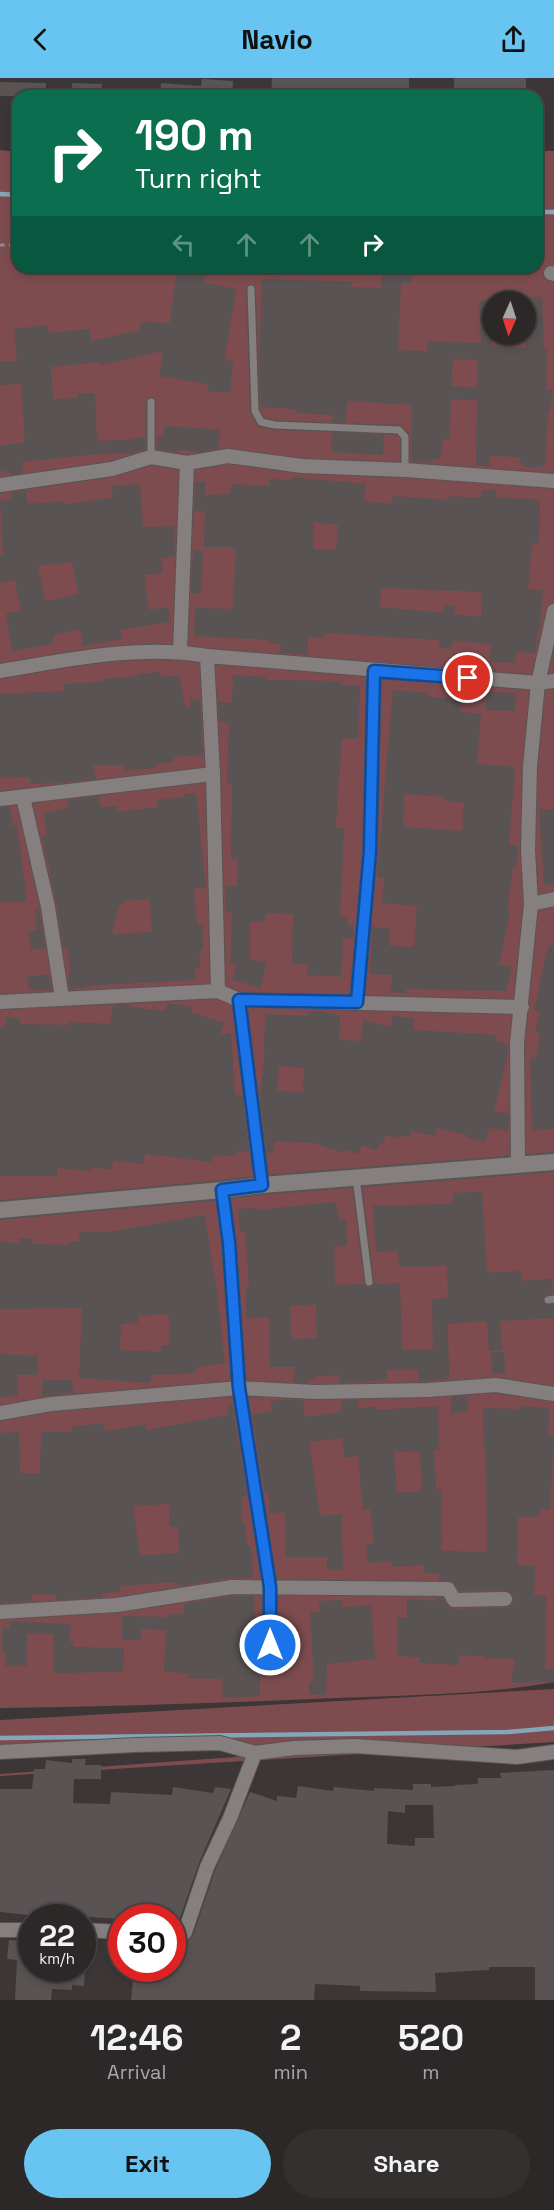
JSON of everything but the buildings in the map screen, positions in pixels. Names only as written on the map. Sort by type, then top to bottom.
[{"type":"street","points":[[0,485],[112,469],[151,457],[187,462],[228,456],[302,466],[405,470],[554,481]]},
{"type":"street","points":[[180,651],[187,462]]},
{"type":"street","points":[[518,1165],[517,1043],[531,904],[528,850],[530,767],[537,683],[554,610]]},
{"type":"street","points":[[0,671],[108,654],[180,651],[207,656],[374,671],[537,683],[554,681]]},
{"type":"street","points":[[207,656],[213,774],[218,991]]},
{"type":"street","points":[[357,1002],[370,851],[374,671]]},
{"type":"street","points":[[0,799],[213,774]]},
{"type":"street","points":[[23,797],[48,907],[62,998]]},
{"type":"street","points":[[531,904],[554,899]]},
{"type":"street","points":[[0,1002],[218,991],[239,1000],[522,1007]]},
{"type":"street","points":[[239,1000],[262,1185]]},
{"type":"street","points":[[0,1210],[262,1185],[554,1162]]},
{"type":"street","points":[[222,1190],[229,1243],[239,1388],[270,1587],[270,1664]]},
{"type":"street","points":[[0,1413],[51,1404],[239,1388],[315,1392],[428,1390],[496,1385],[554,1394]]},
{"type":"street","points":[[0,1612],[117,1605],[232,1587],[447,1589],[454,1600],[504,1599]]},
{"type":"street","points":[[0,1752],[220,1743],[255,1753],[294,1748],[355,1746],[517,1758],[554,1752]]},
{"type":"street","points":[[186,1929],[207,1867],[255,1753]]},
{"type":"street","points":[[0,1930],[18,1930]]},
{"type":"lane","points":[[251,289],[255,411],[261,422],[275,425],[399,430],[405,437],[405,470]]},
{"type":"lane","points":[[151,402],[151,457]]},
{"type":"lane","points":[[356,1177],[369,1282]]},
{"type":"shaded area","points":[[0,150],[12,151],[12,273],[543,273],[543,151],[554,151],[554,1682],[473,1692],[0,1708]]},
{"type":"shaded area","points":[[554,1689],[554,1742],[0,1776],[0,1774],[401,1745],[0,1752],[0,1720]]},
{"type":"waterway","points":[[0,194],[12,195]]},
{"type":"waterway","points":[[543,212],[554,212]]},
{"type":"waterway","points":[[0,1738],[507,1732],[554,1728]]},
{"type":"route","points":[[270,1645],[270,1587],[239,1388],[229,1243],[222,1190],[262,1185],[239,1000],[357,1002],[370,851],[374,671],[468,678]]}]
